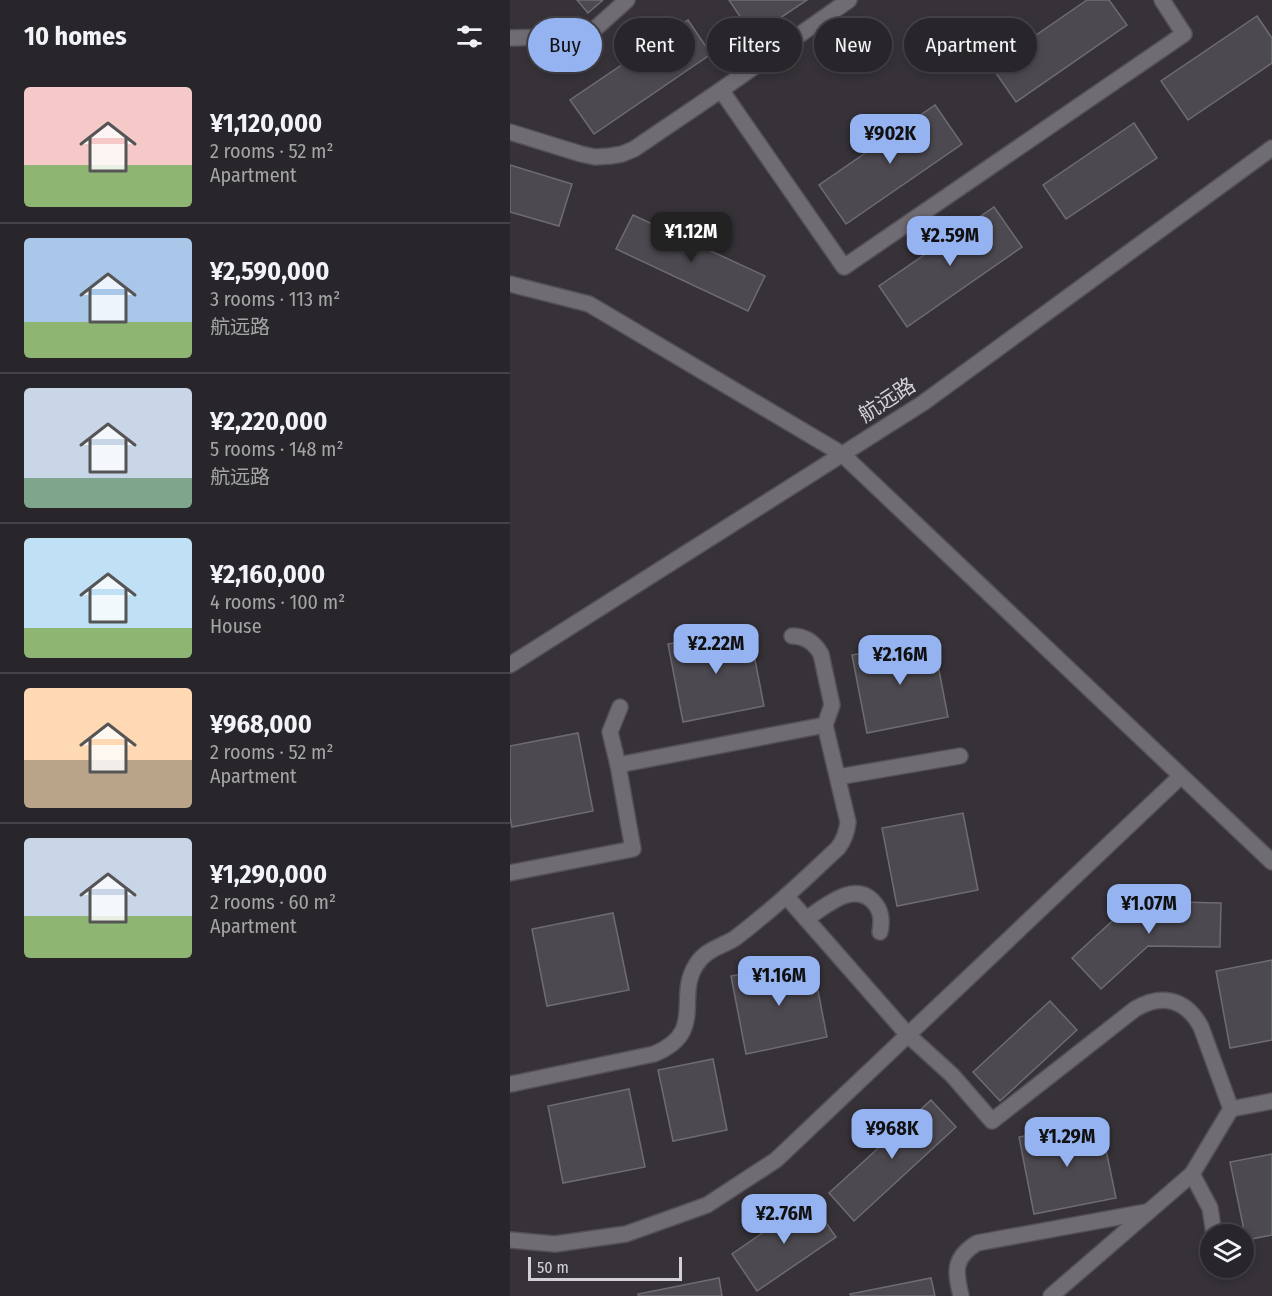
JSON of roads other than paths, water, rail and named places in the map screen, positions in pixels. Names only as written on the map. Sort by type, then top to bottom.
[{"type":"street","points":[[510,38],[587,36],[627,0]]},
{"type":"street","points":[[510,132],[595,157],[622,154],[634,149],[721,90],[849,0]]},
{"type":"street","points":[[721,90],[844,267],[1184,34],[1162,0]]},
{"type":"street","name":"航远路","points":[[510,665],[923,403],[1272,148]]},
{"type":"street","points":[[510,284],[589,304],[842,454],[1272,862]]},
{"type":"street","points":[[510,1084],[654,1054],[663,1050],[678,1038],[684,1028],[688,1017],[691,975],[696,964],[704,955],[733,939],[759,919],[843,841],[849,822],[825,725],[832,705],[821,654],[810,641],[792,636]]},
{"type":"street","points":[[510,873],[633,849],[618,765],[609,732],[620,707]]},
{"type":"street","points":[[618,765],[825,725]]},
{"type":"street","points":[[838,777],[960,756]]},
{"type":"street","points":[[510,1240],[555,1244],[626,1234],[707,1205],[776,1160],[1181,776]]},
{"type":"street","points":[[806,918],[844,894],[861,894],[868,897],[879,909],[882,924],[880,932]]},
{"type":"street","points":[[786,896],[908,1035],[952,1075],[992,1121],[1135,1009],[1154,1000],[1175,1002],[1191,1012],[1201,1027],[1231,1109]]},
{"type":"street","points":[[1051,1296],[1192,1174],[1231,1109],[1272,1101]]},
{"type":"street","points":[[1192,1174],[1210,1208],[1212,1224]]},
{"type":"street","points":[[961,1296],[956,1274],[957,1267],[963,1254],[977,1243],[1149,1211]]}]
